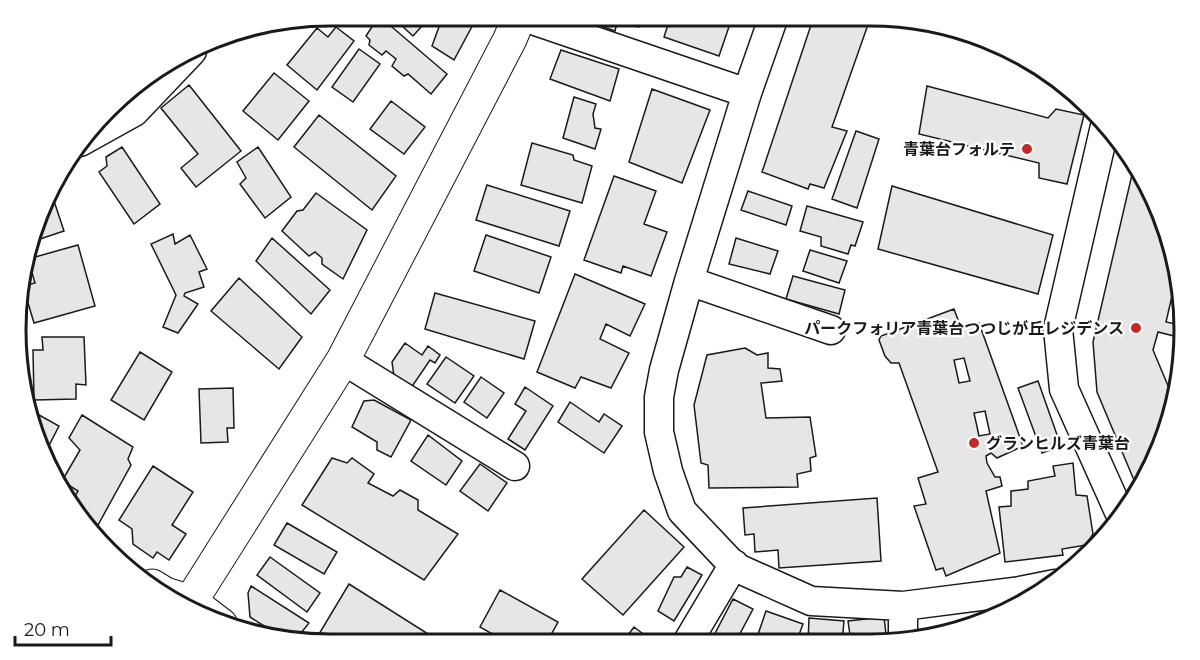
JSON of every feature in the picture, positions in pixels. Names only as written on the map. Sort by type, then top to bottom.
[{"type":"street","points":[[191,601],[343,360],[515,26]]},
{"type":"street","points":[[551,26],[747,93]]},
{"type":"street","points":[[770,26],[689,281],[664,370],[659,397],[659,432],[668,471],[682,511],[734,564],[777,587],[811,601],[903,606],[1030,589]]},
{"type":"street","points":[[99,131],[134,112],[177,66]]},
{"type":"street","points":[[1103,134],[1058,329],[1064,389],[1117,507]]},
{"type":"street","points":[[689,281],[831,330]]},
{"type":"street","points":[[343,360],[515,466]]},
{"type":"street","points":[[692,634],[734,564]]},
{"type":"street","points":[[903,606],[903,633]]},
{"type":"building","points":[[372,26],[391,26],[447,74],[431,94],[408,74],[404,76],[392,66],[396,59],[386,51],[382,55],[369,45],[370,40],[366,36]]},
{"type":"building","points":[[402,26],[422,26],[413,36]]},
{"type":"building","points":[[439,26],[472,26],[454,60],[432,46]]},
{"type":"building","points":[[601,26],[616,26],[615,31]]},
{"type":"building","points":[[668,26],[729,26],[719,56],[664,37]]},
{"type":"building","points":[[811,26],[867,26],[832,127],[847,131],[824,188],[810,184],[808,189],[762,172]]},
{"type":"building","points":[[336,27],[354,41],[317,90],[287,65],[317,28],[328,37]]},
{"type":"building","points":[[359,49],[380,64],[353,102],[332,87]]},
{"type":"building","points":[[561,50],[619,69],[610,101],[550,79]]},
{"type":"building","points":[[274,73],[309,101],[278,140],[243,111]]},
{"type":"building","points":[[189,85],[241,151],[196,187],[181,168],[198,154],[161,108]]},
{"type":"building","name":"青葉台フォルテ","points":[[927,86],[1048,118],[1056,109],[1084,115],[1067,184],[1039,178],[1039,163],[919,134]]},
{"type":"building","points":[[652,89],[710,110],[682,183],[629,162]]},
{"type":"building","points":[[574,97],[596,104],[593,114],[595,128],[601,129],[595,149],[563,138]]},
{"type":"building","points":[[391,101],[425,127],[404,154],[370,129]]},
{"type":"building","points":[[319,115],[396,176],[372,210],[294,147]]},
{"type":"building","points":[[856,131],[879,139],[857,208],[832,199]]},
{"type":"building","points":[[532,143],[573,155],[574,160],[592,166],[582,203],[521,185]]},
{"type":"building","points":[[122,147],[160,204],[134,224],[99,172],[107,166],[106,157]]},
{"type":"building","points":[[258,147],[291,197],[265,218],[240,184],[246,178],[237,162]]},
{"type":"building","name":"パークフォリア青葉台つつじが丘レジデンス","points":[[1132,175],[1151,213],[1164,251],[1172,294],[1166,322],[1174,324],[1174,336],[1158,332],[1153,350],[1169,388],[1151,447],[1134,481],[1097,392],[1093,342]]},
{"type":"building","points":[[614,176],[656,191],[644,224],[667,232],[651,276],[623,266],[621,273],[584,260]]},
{"type":"building","points":[[487,185],[570,211],[559,246],[476,220]]},
{"type":"building","points":[[892,186],[1053,235],[1038,294],[878,249]]},
{"type":"building","points":[[748,191],[792,206],[786,225],[741,210]]},
{"type":"building","points":[[316,193],[367,230],[343,279],[322,264],[322,258],[315,252],[309,256],[282,231],[297,211],[303,210]]},
{"type":"building","points":[[54,201],[64,231],[40,239]]},
{"type":"building","points":[[807,206],[863,222],[855,246],[851,245],[848,254],[821,246],[821,237],[800,231]]},
{"type":"building","points":[[173,234],[175,244],[190,235],[207,269],[199,272],[204,287],[185,293],[184,296],[198,304],[178,333],[163,327],[176,295],[151,244]]},
{"type":"building","points":[[486,235],[551,257],[539,293],[474,271]]},
{"type":"building","points":[[272,238],[330,290],[311,314],[256,261]]},
{"type":"building","points":[[736,238],[778,251],[770,274],[729,264]]},
{"type":"building","points":[[78,245],[95,306],[34,323],[27,300],[29,285],[35,283],[31,270],[34,257]]},
{"type":"building","points":[[810,250],[847,261],[839,283],[803,271]]},
{"type":"building","points":[[575,274],[645,304],[630,336],[606,324],[600,339],[629,353],[611,388],[581,377],[575,388],[537,372]]},
{"type":"building","points":[[793,276],[845,290],[839,314],[786,299]]},
{"type":"building","points":[[239,278],[302,337],[279,369],[211,311]]},
{"type":"building","points":[[435,293],[535,321],[524,359],[425,329]]},
{"type":"building","name":"グランヒルズ青葉台","points":[[954,309],[961,328],[979,323],[1023,446],[997,458],[991,453],[986,456],[987,463],[995,477],[1000,477],[1002,486],[986,491],[1000,553],[946,576],[943,568],[936,570],[914,506],[926,504],[918,478],[938,472],[899,363],[891,363],[885,356],[879,340],[881,336]],"holes":[[[964,358],[970,381],[959,383],[954,360]],[[985,411],[990,434],[979,436],[974,413]]]},
{"type":"building","points":[[42,337],[84,337],[86,385],[76,384],[76,399],[34,400],[33,350],[43,350]]},
{"type":"building","points":[[405,343],[422,355],[428,346],[440,355],[435,363],[430,360],[411,388],[394,376],[392,362]]},
{"type":"building","points":[[745,348],[757,355],[768,353],[768,368],[780,369],[782,381],[761,383],[766,418],[810,417],[816,456],[810,458],[811,471],[797,474],[798,487],[709,488],[708,465],[701,463],[694,405],[707,355]]},
{"type":"building","points":[[140,352],[172,372],[144,420],[111,400]]},
{"type":"building","points":[[446,357],[474,376],[455,403],[427,384]]},
{"type":"building","points":[[481,377],[504,393],[487,418],[464,402]]},
{"type":"building","points":[[1038,381],[1061,446],[1042,453],[1018,388]]},
{"type":"building","points":[[525,387],[553,406],[525,450],[508,439],[526,411],[515,404]]},
{"type":"building","points":[[233,388],[234,428],[227,428],[228,442],[201,443],[199,389]]},
{"type":"building","points":[[374,400],[411,420],[391,457],[377,450],[377,442],[352,427],[364,401]]},
{"type":"building","points":[[570,402],[599,422],[604,414],[622,426],[604,453],[558,422]]},
{"type":"building","points":[[38,414],[59,426],[49,446]]},
{"type":"building","points":[[82,415],[133,447],[128,459],[131,465],[98,525],[75,496],[78,491],[68,485],[64,478],[80,450],[69,438]]},
{"type":"building","points":[[428,435],[462,461],[446,485],[411,461]]},
{"type":"building","points":[[332,458],[347,463],[352,458],[374,474],[368,483],[393,496],[400,490],[418,500],[418,510],[458,534],[424,580],[302,505]]},
{"type":"building","points":[[1073,463],[1076,495],[1087,496],[1093,534],[1085,545],[1062,549],[1063,555],[1005,562],[999,507],[1011,506],[1011,491],[1028,489],[1028,481],[1055,476],[1053,466]]},
{"type":"building","points":[[480,464],[507,483],[488,511],[460,491]]},
{"type":"building","points":[[153,466],[193,492],[172,525],[186,534],[169,560],[157,552],[153,558],[133,544],[132,529],[119,520]]},
{"type":"building","points":[[877,498],[881,561],[779,568],[778,550],[755,552],[754,534],[745,535],[743,508]]},
{"type":"building","points":[[644,510],[684,547],[623,615],[582,579]]},
{"type":"building","points":[[287,523],[337,552],[324,574],[274,545]]},
{"type":"building","points":[[270,557],[320,593],[307,612],[257,575]]},
{"type":"building","points":[[687,567],[702,575],[674,621],[658,611],[674,577],[681,577]]},
{"type":"building","points":[[349,584],[428,634],[330,634],[319,634]]},
{"type":"building","points":[[251,586],[309,623],[301,633],[268,628],[250,617],[248,593]]},
{"type":"building","points":[[500,590],[558,622],[551,634],[492,634],[480,627]]},
{"type":"building","points":[[733,599],[753,609],[740,634],[715,634]]},
{"type":"building","points":[[766,611],[803,624],[799,634],[758,634]]},
{"type":"building","points":[[884,617],[886,634],[850,634],[848,621]]},
{"type":"building","points":[[809,618],[844,621],[843,634],[808,634]]},
{"type":"building","points":[[634,627],[643,634],[629,634]]},
{"type":"place","name":"青葉台フォルテ","points":[[1027,149]]},
{"type":"place","name":"パークフォリア青葉台つつじが丘レジデンス","points":[[1136,328]]},
{"type":"place","name":"グランヒルズ青葉台","points":[[974,443]]}]
